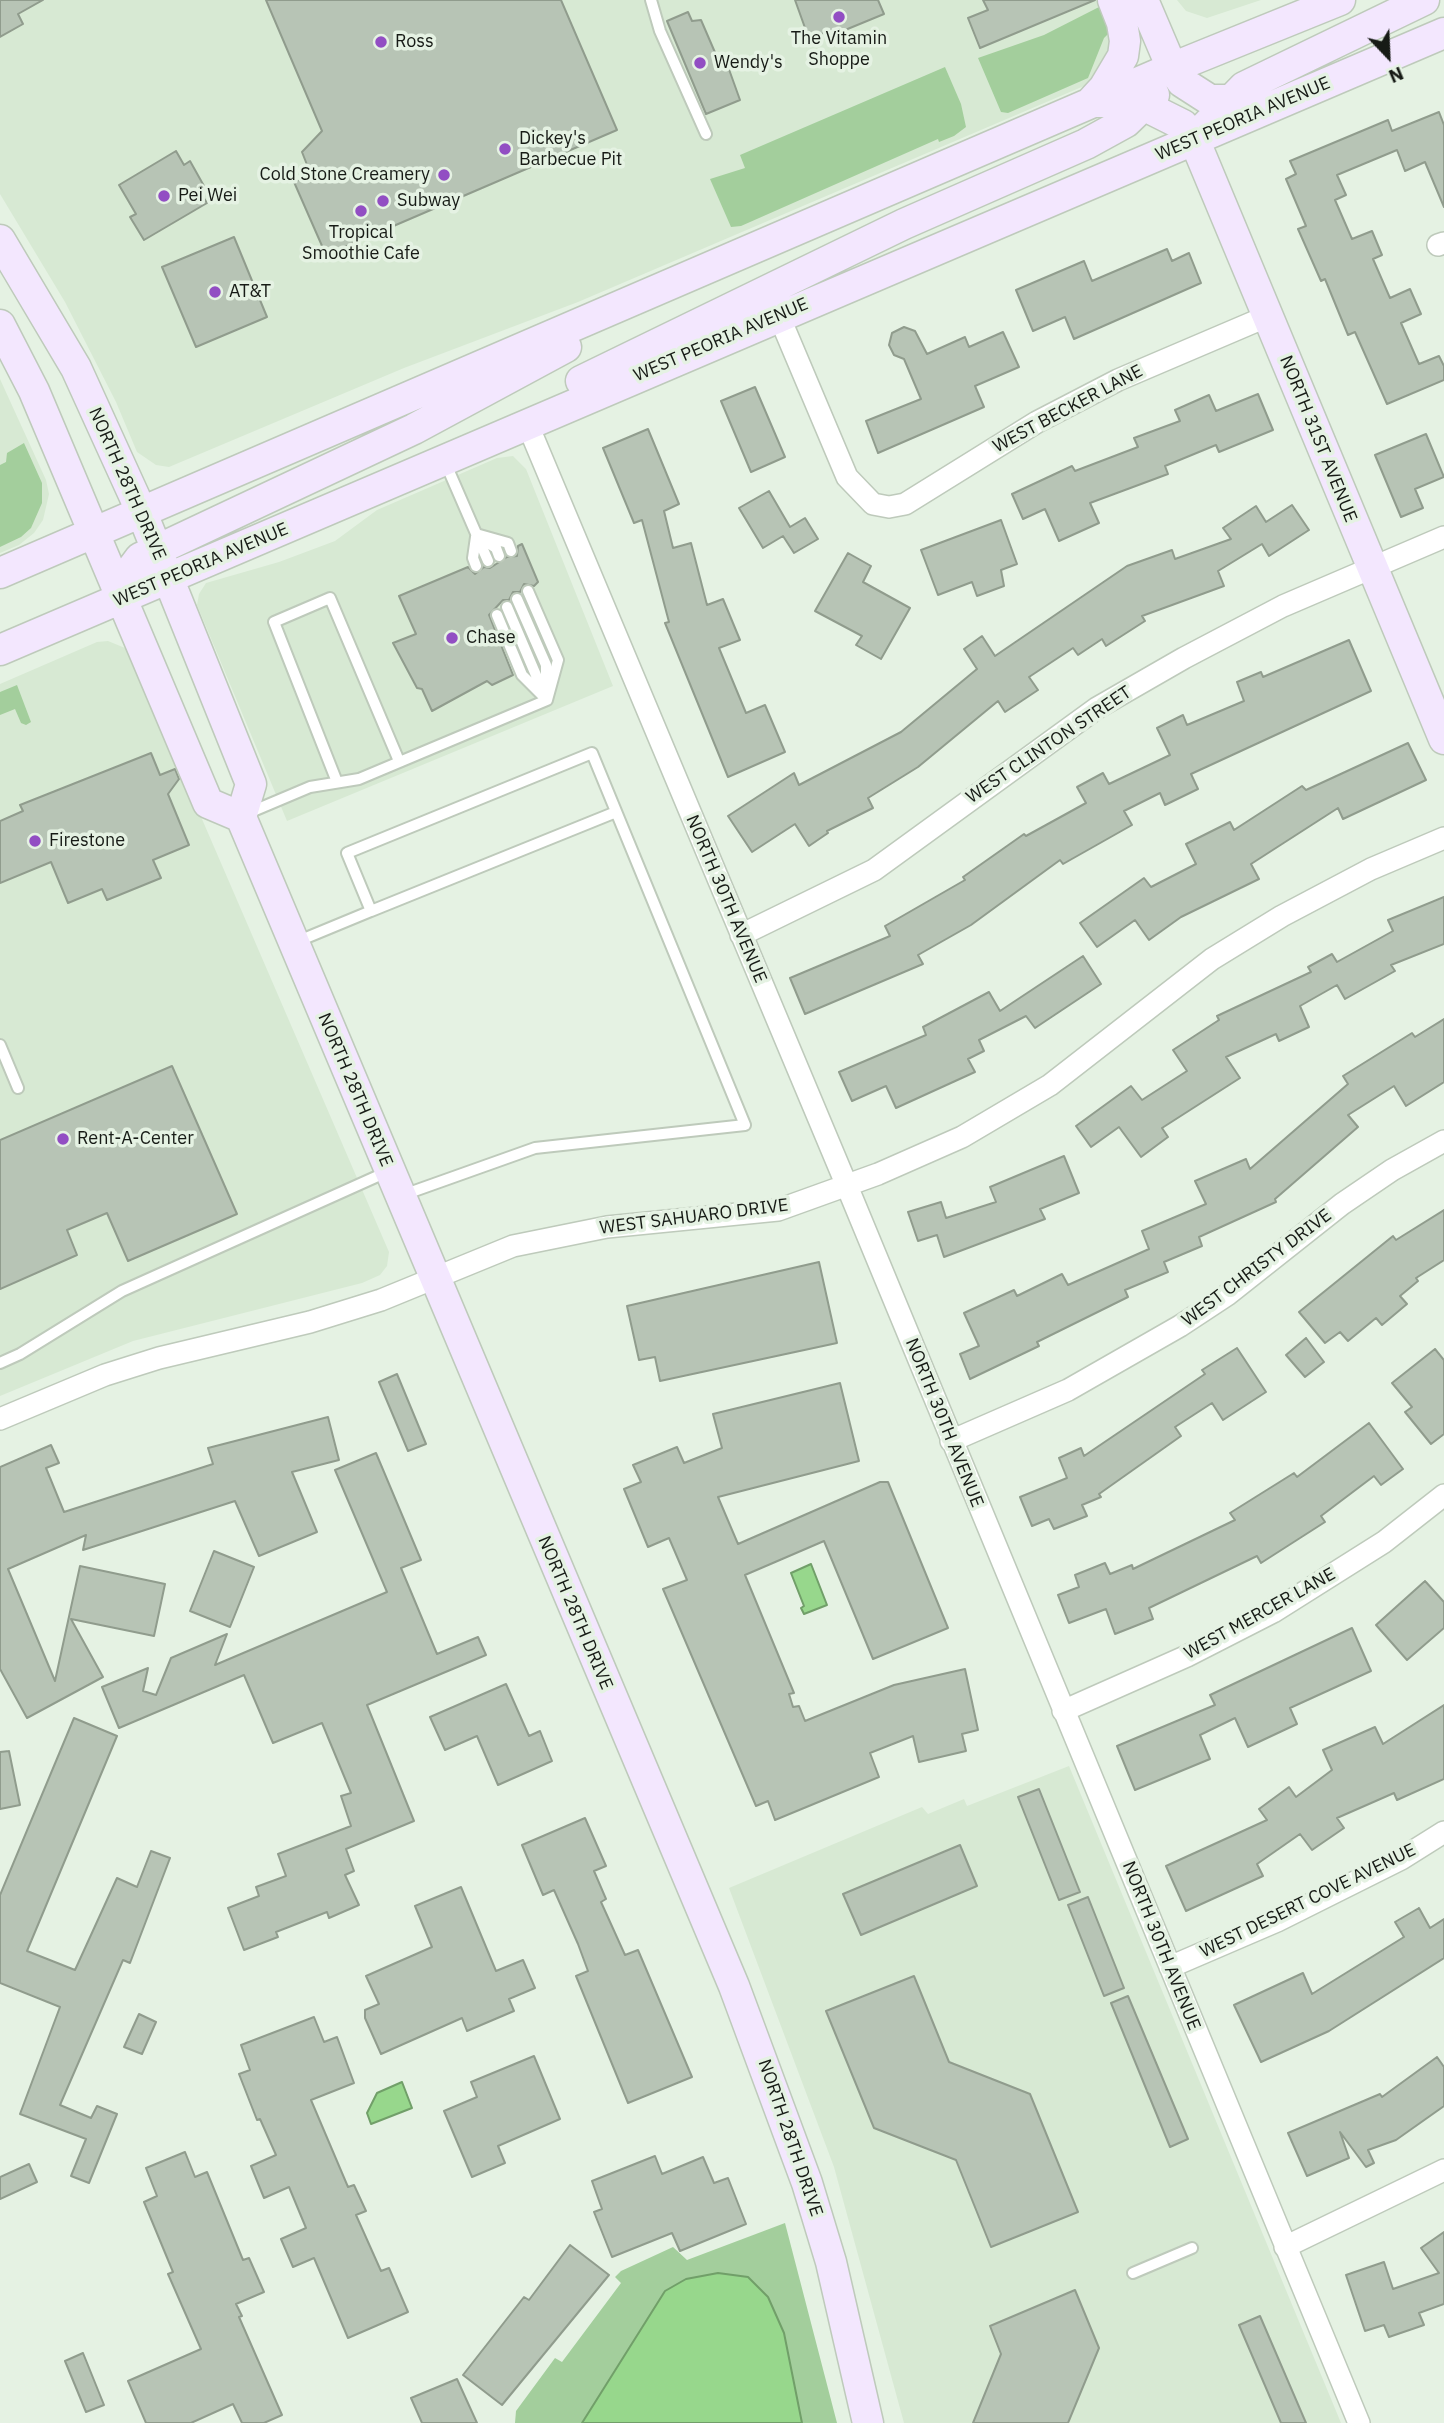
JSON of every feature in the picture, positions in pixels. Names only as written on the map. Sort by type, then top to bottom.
[{"type":"main road","points":[[1089,104],[1104,88],[1123,56],[1125,41],[1122,23],[1113,0]]},
{"type":"main road","points":[[1143,0],[1172,68],[1182,82],[1210,100],[1227,102],[1273,96],[1333,81]]},
{"type":"main road","points":[[0,573],[1172,68],[1340,0]]},
{"type":"main road","points":[[1089,104],[1113,101],[1145,106],[1183,125],[1194,139],[1227,102],[1264,76],[1424,0]]},
{"type":"main road","name":"WEST PEORIA AVENUE","points":[[0,650],[1444,33]]},
{"type":"main road","points":[[527,423],[550,401],[636,352],[904,224],[1086,144],[1126,122],[1145,106],[1172,68]]},
{"type":"main road","name":"NORTH 31ST AVENUE","points":[[1194,139],[1444,738]]},
{"type":"main road","name":"NORTH 28TH DRIVE","points":[[0,240],[76,368],[157,548],[251,784],[241,817],[762,2055],[831,2262],[868,2423]]},
{"type":"main road","points":[[121,599],[136,564],[157,548],[414,429],[585,336],[642,296]]},
{"type":"main road","points":[[0,325],[34,391],[208,803],[241,817]]},
{"type":"street","name":"WEST BECKER LANE","points":[[779,316],[847,477],[873,504],[889,507],[905,504],[1037,422],[1118,380],[1268,316]]},
{"type":"street","name":"NORTH 30TH AVENUE","points":[[527,423],[847,1186],[1359,2423]]},
{"type":"street","name":"WEST CLINTON STREET","points":[[741,935],[874,870],[1097,708],[1283,606],[1444,537]]},
{"type":"street","name":"WEST SAHUARO DRIVE","points":[[0,1419],[105,1375],[159,1358],[310,1322],[381,1300],[513,1246],[607,1227],[778,1210],[847,1186],[962,1137],[1050,1084],[1212,959],[1282,916],[1360,875],[1444,838]]},
{"type":"street","name":"WEST CHRISTY DRIVE","points":[[951,1441],[1068,1390],[1180,1326],[1227,1295],[1342,1204],[1392,1170],[1444,1141]]},
{"type":"street","name":"WEST MERCER LANE","points":[[1063,1711],[1187,1656],[1273,1612],[1384,1542],[1444,1495]]},
{"type":"street","name":"WEST DESERT COVE AVENUE","points":[[1170,1967],[1289,1914],[1401,1859],[1444,1832]]},
{"type":"street","points":[[1285,2247],[1444,2170]]},
{"type":"lane","points":[[651,0],[660,31],[706,134]]},
{"type":"lane","points":[[444,459],[488,561]]},
{"type":"lane","points":[[476,534],[508,543],[511,551]]},
{"type":"lane","points":[[476,534],[496,548],[499,556]]},
{"type":"lane","points":[[476,534],[472,558],[476,566]]},
{"type":"lane","points":[[528,590],[558,660],[547,700]]},
{"type":"lane","points":[[337,782],[274,622],[330,598],[399,761]]},
{"type":"lane","points":[[517,599],[546,665],[547,700]]},
{"type":"lane","points":[[507,607],[547,700]]},
{"type":"lane","points":[[497,615],[522,675],[547,700]]},
{"type":"lane","points":[[241,817],[310,787],[359,779],[547,700]]},
{"type":"lane","points":[[0,1363],[20,1354],[122,1290],[272,1221],[395,1183],[534,1148],[745,1125],[592,753],[347,853],[372,911]]},
{"type":"lane","points":[[293,943],[616,812]]},
{"type":"lane","points":[[0,1045],[18,1087]]},
{"type":"lane","points":[[1133,2273],[1192,2248]]},
{"type":"shaded area","points":[[0,0],[1103,0],[1112,21],[1110,60],[1091,83],[578,302],[404,368],[169,467],[156,465],[137,452],[116,402],[65,302],[0,194]]},
{"type":"shaded area","points":[[1177,0],[1261,0],[1207,18],[1186,11]]},
{"type":"shaded area","points":[[1101,6],[1109,33],[1104,38],[1088,78],[1008,113],[1001,112],[978,58],[1044,35]]},
{"type":"shaded area","points":[[945,67],[961,104],[966,127],[954,136],[939,142],[938,139],[741,226],[731,227],[710,179],[745,168],[740,155]]},
{"type":"shaded area","points":[[0,379],[46,480],[49,494],[43,520],[34,533],[19,545],[0,553]]},
{"type":"shaded area","points":[[24,443],[42,483],[42,503],[31,528],[21,537],[0,547],[0,465],[6,462],[7,453]]},
{"type":"shaded area","points":[[513,456],[526,469],[613,686],[287,821],[197,605],[199,594],[206,583],[279,562],[335,541],[377,510],[497,458]]},
{"type":"shaded area","points":[[108,641],[125,648],[132,657],[389,1252],[387,1266],[380,1275],[362,1283],[133,1341],[0,1396],[0,684],[97,642]]},
{"type":"shaded area","points":[[17,685],[31,722],[26,725],[21,723],[15,709],[0,715],[0,692]]},
{"type":"shaded area","points":[[811,1564],[827,1605],[804,1614],[801,1608],[804,1606],[791,1573]]},
{"type":"shaded area","points":[[1069,1766],[1341,2423],[904,2423],[834,2167],[729,1888],[922,1807],[928,1814],[964,1799],[967,1806]]},
{"type":"shaded area","points":[[402,2082],[412,2108],[371,2124],[367,2113],[377,2093]]},
{"type":"shaded area","points":[[785,2223],[837,2423],[802,2423],[784,2333],[665,2291],[582,2423],[515,2423],[516,2411],[555,2358],[562,2362],[621,2283],[615,2277],[621,2271],[673,2247],[687,2260]]},
{"type":"shaded area","points":[[718,2273],[748,2277],[768,2297],[784,2333],[802,2423],[582,2423],[665,2291],[686,2279]]},
{"type":"building","points":[[0,0],[43,0],[18,14],[23,24],[0,37]]},
{"type":"building","points":[[266,0],[561,0],[617,130],[326,255],[294,182],[311,175],[302,152],[322,131]]},
{"type":"building","name":"The Vitamin Shoppe","points":[[795,0],[878,0],[884,14],[833,35],[831,30],[809,39]]},
{"type":"building","points":[[983,0],[1095,0],[980,48],[968,18],[988,10]]},
{"type":"building","name":"Wendy's","points":[[688,12],[692,21],[701,20],[720,64],[726,61],[740,100],[706,114],[667,21]]},
{"type":"building","points":[[1439,112],[1444,125],[1444,207],[1425,162],[1405,171],[1397,150],[1337,175],[1346,195],[1335,200],[1352,239],[1372,231],[1382,255],[1373,259],[1390,298],[1410,289],[1421,314],[1401,323],[1419,364],[1439,356],[1444,366],[1444,380],[1387,404],[1355,332],[1348,335],[1325,279],[1321,281],[1298,229],[1306,226],[1286,179],[1296,174],[1290,161],[1388,120],[1392,131]]},
{"type":"building","name":"Pei Wei","points":[[176,151],[184,165],[190,161],[204,186],[198,189],[207,203],[144,240],[130,217],[136,214],[119,185]]},
{"type":"building","name":"AT&T","points":[[234,237],[267,317],[196,347],[162,267]]},
{"type":"building","points":[[1167,249],[1172,261],[1189,253],[1201,283],[1074,339],[1065,317],[1033,331],[1016,290],[1084,261],[1092,281]]},
{"type":"building","points":[[904,327],[915,331],[927,354],[965,337],[969,347],[1003,332],[1019,367],[975,386],[984,407],[878,453],[866,421],[921,399],[904,359],[894,355],[889,345],[892,333]]},
{"type":"building","points":[[755,387],[785,457],[751,472],[721,401]]},
{"type":"building","points":[[1258,394],[1273,430],[1219,452],[1216,445],[1165,466],[1168,474],[1090,503],[1099,523],[1059,541],[1045,509],[1023,519],[1012,494],[1072,466],[1075,471],[1138,447],[1134,438],[1180,421],[1175,410],[1209,395],[1216,411]]},
{"type":"building","points":[[648,429],[679,504],[664,511],[673,548],[691,543],[707,605],[723,599],[740,640],[719,648],[746,713],[765,705],[785,752],[728,777],[665,623],[669,622],[642,520],[634,523],[603,448]]},
{"type":"building","points":[[1426,434],[1444,477],[1415,489],[1423,508],[1401,517],[1375,455]]},
{"type":"building","points":[[769,491],[790,527],[805,518],[818,539],[794,553],[783,536],[763,548],[739,508]]},
{"type":"building","points":[[1292,505],[1309,530],[1269,556],[1262,544],[1218,571],[1224,586],[1142,616],[1145,621],[1106,646],[1102,639],[1078,655],[1073,648],[1029,677],[1038,690],[1005,712],[998,701],[918,767],[868,798],[873,808],[827,831],[828,833],[809,846],[795,824],[752,852],[728,816],[794,773],[799,785],[901,732],[977,669],[964,649],[982,636],[995,656],[1127,566],[1172,550],[1175,559],[1231,539],[1223,528],[1256,506],[1266,522]]},
{"type":"building","points":[[1001,520],[1017,564],[1001,570],[1004,586],[977,596],[972,582],[938,595],[921,550]]},
{"type":"building","name":"Chase","points":[[522,544],[538,582],[534,586],[524,584],[520,592],[513,592],[509,600],[503,600],[489,615],[513,675],[492,685],[487,681],[432,711],[422,689],[417,688],[393,643],[416,634],[399,596],[468,567],[475,574],[484,567],[490,568],[507,557],[517,556],[518,546]]},
{"type":"building","points":[[848,553],[871,566],[863,582],[910,608],[881,659],[856,645],[862,636],[815,611]]},
{"type":"building","points":[[1349,640],[1371,691],[1191,774],[1198,789],[1165,805],[1160,793],[1124,811],[1132,825],[1063,864],[1060,860],[971,925],[918,955],[923,964],[805,1014],[790,978],[890,936],[885,926],[965,880],[963,877],[1024,834],[1026,836],[1086,803],[1077,787],[1103,773],[1109,784],[1170,755],[1157,728],[1183,715],[1187,725],[1244,701],[1237,682],[1261,672],[1263,677]]},
{"type":"building","points":[[1408,743],[1426,780],[1343,819],[1338,808],[1251,864],[1259,879],[1181,917],[1149,940],[1135,920],[1097,947],[1080,923],[1144,878],[1151,887],[1196,864],[1186,844],[1230,822],[1234,830],[1302,786],[1306,790]]},
{"type":"building","points":[[151,753],[160,775],[175,769],[179,779],[168,794],[189,845],[153,860],[161,878],[107,900],[102,889],[68,903],[51,862],[0,883],[0,821],[23,811],[20,805]]},
{"type":"building","points":[[1444,897],[1444,944],[1391,965],[1395,971],[1345,999],[1337,985],[1300,1006],[1309,1027],[1279,1041],[1276,1034],[1226,1057],[1240,1078],[1162,1128],[1168,1137],[1141,1157],[1119,1127],[1091,1147],[1076,1126],[1131,1086],[1142,1100],[1187,1071],[1173,1050],[1219,1020],[1217,1016],[1311,972],[1308,967],[1332,954],[1337,962],[1393,931],[1388,920]]},
{"type":"building","points":[[1083,956],[1101,984],[1035,1028],[1026,1016],[979,1040],[984,1051],[968,1059],[975,1072],[896,1108],[886,1086],[852,1101],[839,1072],[926,1035],[923,1027],[989,992],[1000,1011]]},
{"type":"building","points":[[1444,1019],[1444,1082],[1406,1106],[1394,1086],[1348,1115],[1358,1127],[1275,1199],[1276,1202],[1199,1237],[1202,1246],[1164,1262],[1168,1272],[1125,1290],[1128,1297],[1037,1342],[1039,1346],[970,1379],[960,1354],[979,1346],[964,1313],[1014,1290],[1017,1296],[1062,1274],[1068,1285],[1149,1249],[1142,1231],[1206,1204],[1195,1181],[1246,1159],[1250,1169],[1348,1084],[1343,1076],[1412,1033],[1415,1037]]},
{"type":"building","points":[[172,1066],[237,1214],[128,1261],[107,1213],[67,1230],[77,1255],[0,1289],[0,1140]]},
{"type":"building","points":[[1064,1156],[1079,1193],[1040,1209],[1045,1219],[944,1257],[937,1235],[918,1241],[908,1212],[941,1202],[946,1218],[996,1202],[990,1187]]},
{"type":"building","points":[[1444,1210],[1444,1260],[1416,1278],[1418,1281],[1400,1296],[1407,1304],[1382,1325],[1376,1318],[1348,1341],[1340,1332],[1325,1343],[1299,1312],[1393,1236],[1396,1240]]},
{"type":"building","points":[[819,1262],[837,1343],[660,1381],[655,1357],[639,1360],[627,1306]]},
{"type":"building","points":[[1306,1338],[1324,1362],[1305,1377],[1286,1355]]},
{"type":"building","points":[[1237,1348],[1266,1392],[1223,1420],[1212,1403],[1175,1427],[1181,1436],[1099,1494],[1101,1497],[1082,1505],[1087,1516],[1054,1529],[1049,1519],[1032,1526],[1020,1497],[1067,1478],[1059,1458],[1081,1448],[1084,1456],[1205,1374],[1202,1370]]},
{"type":"building","points":[[1435,1349],[1444,1360],[1444,1434],[1431,1444],[1405,1412],[1412,1407],[1392,1383]]},
{"type":"building","points":[[397,1374],[426,1444],[408,1451],[379,1382]]},
{"type":"building","points":[[840,1383],[859,1461],[718,1497],[738,1544],[880,1482],[888,1482],[948,1628],[873,1659],[824,1541],[745,1575],[794,1693],[789,1694],[793,1707],[799,1706],[805,1721],[894,1685],[965,1669],[978,1730],[962,1734],[966,1751],[919,1762],[913,1736],[870,1753],[879,1777],[775,1820],[768,1801],[756,1806],[663,1589],[687,1580],[669,1538],[648,1547],[624,1489],[641,1482],[633,1465],[677,1447],[684,1463],[722,1448],[713,1414]]},
{"type":"building","points":[[328,1417],[339,1460],[292,1472],[317,1532],[259,1556],[235,1501],[83,1550],[86,1535],[8,1569],[55,1681],[80,1566],[165,1584],[154,1636],[71,1619],[103,1677],[27,1718],[0,1669],[0,1467],[51,1445],[59,1463],[46,1468],[64,1512],[213,1464],[208,1448]]},
{"type":"building","points":[[1369,1423],[1403,1469],[1381,1485],[1374,1476],[1321,1516],[1325,1522],[1261,1563],[1257,1556],[1149,1608],[1153,1619],[1115,1634],[1106,1609],[1069,1623],[1058,1595],[1079,1587],[1075,1575],[1105,1563],[1110,1574],[1132,1565],[1133,1569],[1235,1520],[1230,1513],[1294,1473],[1297,1477]]},
{"type":"building","points":[[376,1453],[421,1560],[401,1568],[437,1654],[478,1637],[486,1655],[367,1705],[414,1821],[346,1849],[354,1871],[345,1875],[359,1905],[329,1918],[327,1912],[276,1932],[278,1937],[244,1950],[228,1908],[259,1896],[256,1887],[286,1876],[278,1854],[351,1826],[341,1796],[351,1793],[322,1723],[273,1743],[244,1675],[119,1728],[102,1687],[148,1668],[143,1691],[156,1695],[171,1658],[227,1634],[215,1665],[387,1592],[335,1470]]},
{"type":"building","points":[[214,1551],[254,1567],[230,1627],[190,1611]]},
{"type":"building","points":[[1425,1581],[1444,1602],[1444,1628],[1407,1660],[1376,1625]]},
{"type":"building","points":[[1352,1628],[1371,1671],[1290,1708],[1297,1724],[1248,1747],[1235,1718],[1200,1735],[1210,1759],[1135,1790],[1117,1746],[1215,1705],[1210,1695]]},
{"type":"building","points":[[506,1684],[529,1736],[540,1731],[552,1761],[498,1785],[477,1736],[445,1750],[430,1717]]},
{"type":"building","points":[[1444,1705],[1444,1779],[1397,1800],[1394,1793],[1337,1818],[1344,1828],[1312,1850],[1300,1834],[1257,1864],[1263,1876],[1186,1911],[1166,1866],[1267,1820],[1259,1809],[1289,1787],[1296,1797],[1332,1770],[1323,1750],[1375,1727],[1383,1744]]},
{"type":"building","points":[[74,1718],[117,1736],[27,1951],[75,1970],[117,1878],[137,1887],[151,1851],[170,1858],[130,1963],[123,1960],[60,2105],[91,2118],[97,2106],[117,2114],[89,2183],[71,2176],[86,2139],[20,2114],[60,2007],[0,1983],[0,1895]]},
{"type":"building","points":[[9,1751],[20,1805],[0,1809],[0,1752]]},
{"type":"building","points":[[1039,1789],[1080,1892],[1059,1900],[1018,1797]]},
{"type":"building","points":[[585,1818],[606,1866],[594,1871],[606,1899],[601,1902],[625,1955],[638,1950],[692,2077],[628,2103],[576,1976],[588,1971],[578,1944],[554,1890],[543,1895],[522,1845]]},
{"type":"building","points":[[960,1845],[977,1886],[861,1935],[843,1894]]},
{"type":"building","points":[[461,1887],[496,1971],[523,1960],[535,1988],[509,1999],[514,2011],[467,2031],[462,2018],[381,2054],[365,2018],[365,2010],[379,2004],[366,1976],[432,1947],[415,1906]]},
{"type":"building","points":[[1088,1897],[1124,1988],[1104,1996],[1068,1905]]},
{"type":"building","points":[[1419,1908],[1430,1928],[1444,1919],[1444,1958],[1329,2031],[1261,2062],[1234,2005],[1303,1973],[1312,1994],[1404,1937],[1395,1922]]},
{"type":"building","points":[[914,1976],[949,2062],[1030,2094],[1078,2212],[991,2247],[956,2160],[874,2128],[826,2011]]},
{"type":"building","points":[[1128,1996],[1188,2139],[1170,2147],[1111,2003]]},
{"type":"building","points":[[139,2014],[156,2022],[142,2054],[124,2047]]},
{"type":"building","points":[[314,2017],[324,2042],[337,2037],[354,2083],[311,2100],[348,2187],[354,2185],[366,2211],[356,2215],[381,2271],[389,2268],[408,2312],[348,2338],[314,2258],[293,2267],[281,2239],[306,2228],[289,2187],[264,2198],[251,2166],[276,2155],[260,2119],[257,2120],[239,2074],[250,2070],[241,2045]]},
{"type":"building","points":[[534,2056],[560,2119],[498,2146],[505,2163],[472,2177],[444,2111],[477,2097],[471,2082]]},
{"type":"building","points":[[1437,2057],[1444,2067],[1444,2106],[1396,2140],[1368,2150],[1374,2163],[1366,2167],[1340,2132],[1349,2158],[1307,2176],[1288,2133],[1380,2094],[1382,2097]]},
{"type":"building","points":[[185,2152],[195,2177],[207,2172],[243,2260],[249,2258],[264,2292],[236,2304],[242,2316],[239,2317],[282,2415],[264,2423],[242,2423],[233,2404],[191,2423],[146,2423],[128,2381],[201,2349],[168,2274],[173,2272],[144,2202],[157,2196],[146,2168]]},
{"type":"building","points":[[655,2156],[662,2174],[703,2157],[714,2183],[728,2178],[746,2224],[680,2251],[672,2233],[612,2257],[594,2212],[602,2209],[592,2181]]},
{"type":"building","points":[[29,2164],[37,2182],[0,2199],[0,2177]]},
{"type":"building","points":[[1444,2232],[1444,2304],[1419,2313],[1424,2325],[1389,2337],[1384,2325],[1365,2331],[1346,2275],[1384,2262],[1393,2289],[1439,2273],[1421,2248]]},
{"type":"building","points":[[570,2245],[609,2275],[502,2405],[463,2375],[524,2297],[529,2300]]},
{"type":"building","points":[[1075,2290],[1099,2348],[1068,2423],[973,2423],[1001,2354],[990,2326]]},
{"type":"building","points":[[1260,2316],[1306,2423],[1281,2423],[1239,2325]]},
{"type":"building","points":[[83,2353],[104,2405],[86,2412],[65,2361]]},
{"type":"building","points":[[457,2379],[477,2423],[422,2423],[411,2398]]},
{"type":"place","name":"The Vitamin Shoppe","points":[[839,17]]},
{"type":"place","name":"Ross","points":[[381,42]]},
{"type":"place","name":"Wendy's","points":[[700,63]]},
{"type":"place","name":"Dickey's Barbecue Pit","points":[[505,149]]},
{"type":"place","name":"Cold Stone Creamery","points":[[444,175]]},
{"type":"place","name":"Pei Wei","points":[[164,196]]},
{"type":"place","name":"Subway","points":[[383,201]]},
{"type":"place","name":"Tropical Smoothie Cafe","points":[[361,211]]},
{"type":"place","name":"AT&T","points":[[215,292]]},
{"type":"place","name":"Chase","points":[[452,638]]},
{"type":"place","name":"Firestone","points":[[35,841]]},
{"type":"place","name":"Rent-A-Center","points":[[63,1139]]}]
